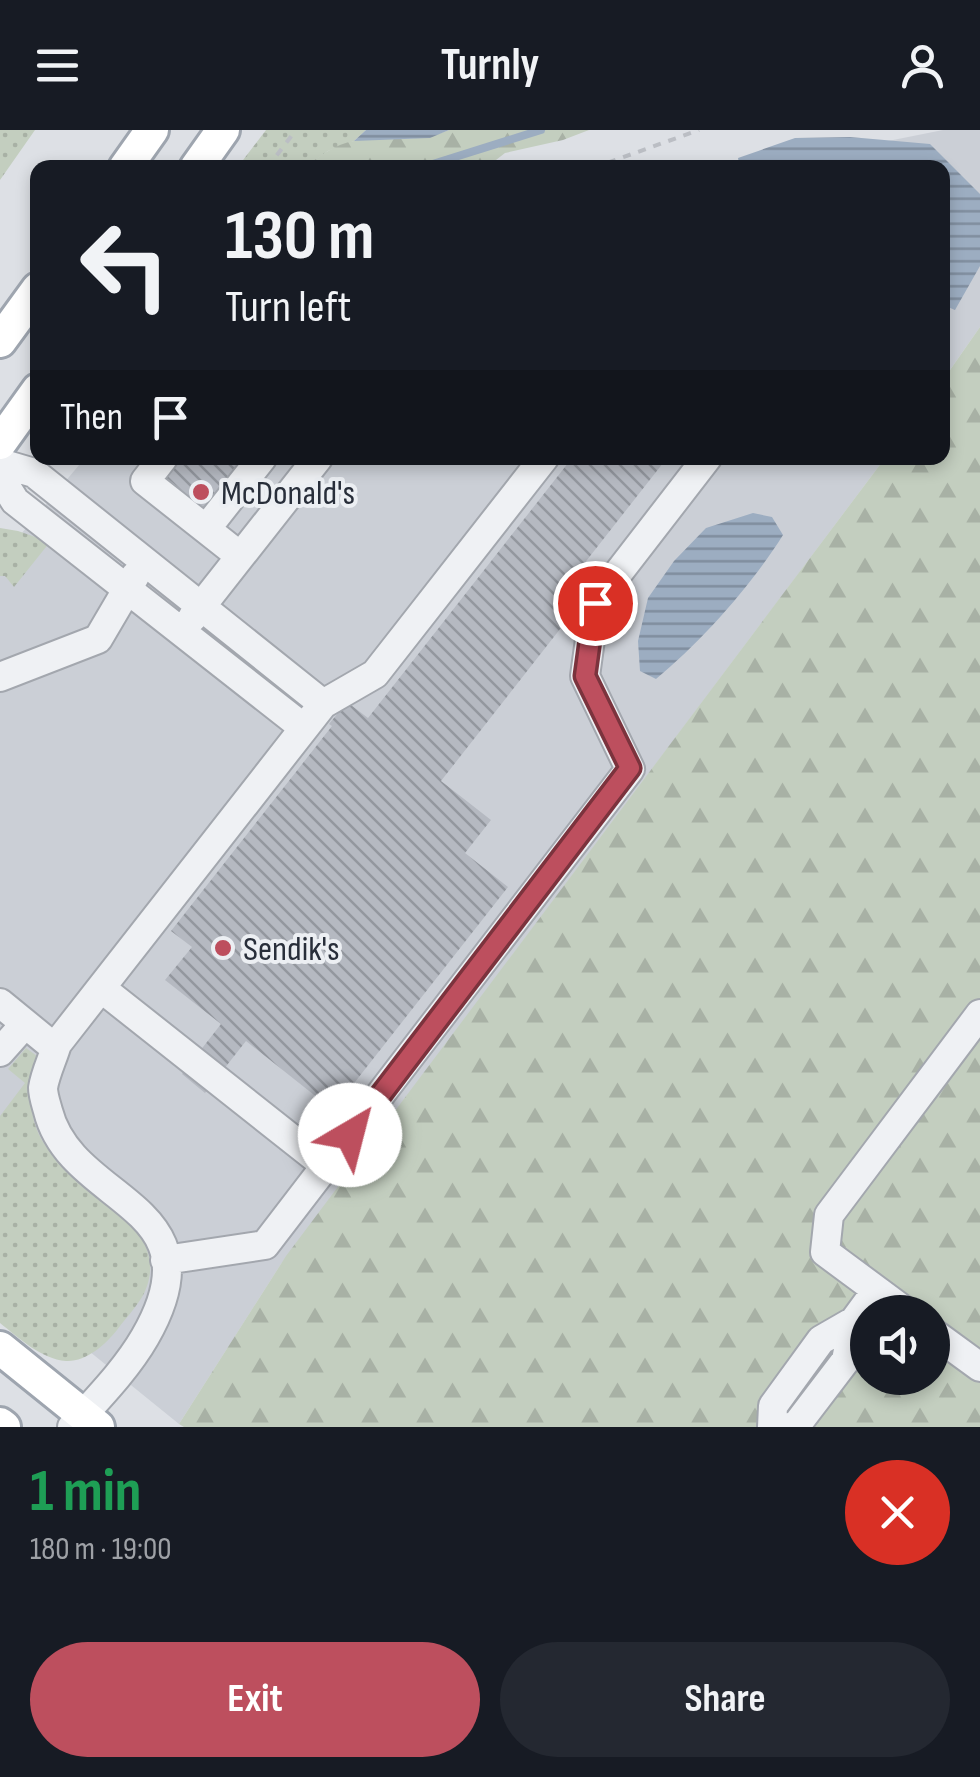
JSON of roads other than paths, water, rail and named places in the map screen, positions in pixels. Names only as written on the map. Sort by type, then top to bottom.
[{"type":"main road","points":[[131,160],[152,130]]},
{"type":"main road","points":[[202,160],[224,130]]},
{"type":"main road","points":[[0,341],[30,300]]},
{"type":"main road","points":[[0,443],[30,401]]},
{"type":"main road","points":[[0,1348],[84,1423]]},
{"type":"street","points":[[0,463],[34,472],[323,704]]},
{"type":"street","points":[[158,465],[145,481],[240,556]]},
{"type":"street","points":[[206,529],[256,465]]},
{"type":"street","points":[[182,631],[312,465]]},
{"type":"street","points":[[84,1423],[145,1338],[167,1273],[162,1242],[146,1217],[80,1164],[52,1127],[43,1090],[56,1048],[323,704],[375,674],[539,465]]},
{"type":"street","points":[[165,1260],[265,1245],[630,768],[585,676],[595,603],[702,465]]},
{"type":"street","points":[[0,478],[15,501],[304,728]]},
{"type":"street","points":[[0,677],[98,639],[144,561]]},
{"type":"street","points":[[101,988],[326,1166]]},
{"type":"street","points":[[0,1004],[56,1048]]},
{"type":"street","points":[[882,1295],[825,1252],[828,1215],[980,1014]]},
{"type":"street","points":[[0,1052],[25,1024]]},
{"type":"street","points":[[873,1295],[876,1291]]},
{"type":"street","points":[[772,1427],[773,1406],[821,1340],[850,1323]]},
{"type":"street","points":[[786,1388],[802,1417],[846,1360],[850,1340]]},
{"type":"street","points":[[950,1345],[980,1367]]},
{"type":"water","points":[[366,130],[449,130],[430,138],[354,141]]},
{"type":"water","points":[[850,137],[930,144],[946,160],[738,160],[795,138]]},
{"type":"water","points":[[950,164],[980,194],[980,266],[955,310],[950,308]]},
{"type":"water","points":[[753,513],[772,517],[783,535],[756,574],[691,648],[656,679],[640,671],[638,641],[648,598],[674,561],[706,528]]},
{"type":"waterway","points":[[445,160],[541,130]]},
{"type":"place","name":"McDonald's","points":[[201,492]]},
{"type":"place","name":"Sendik's","points":[[223,948]]}]
